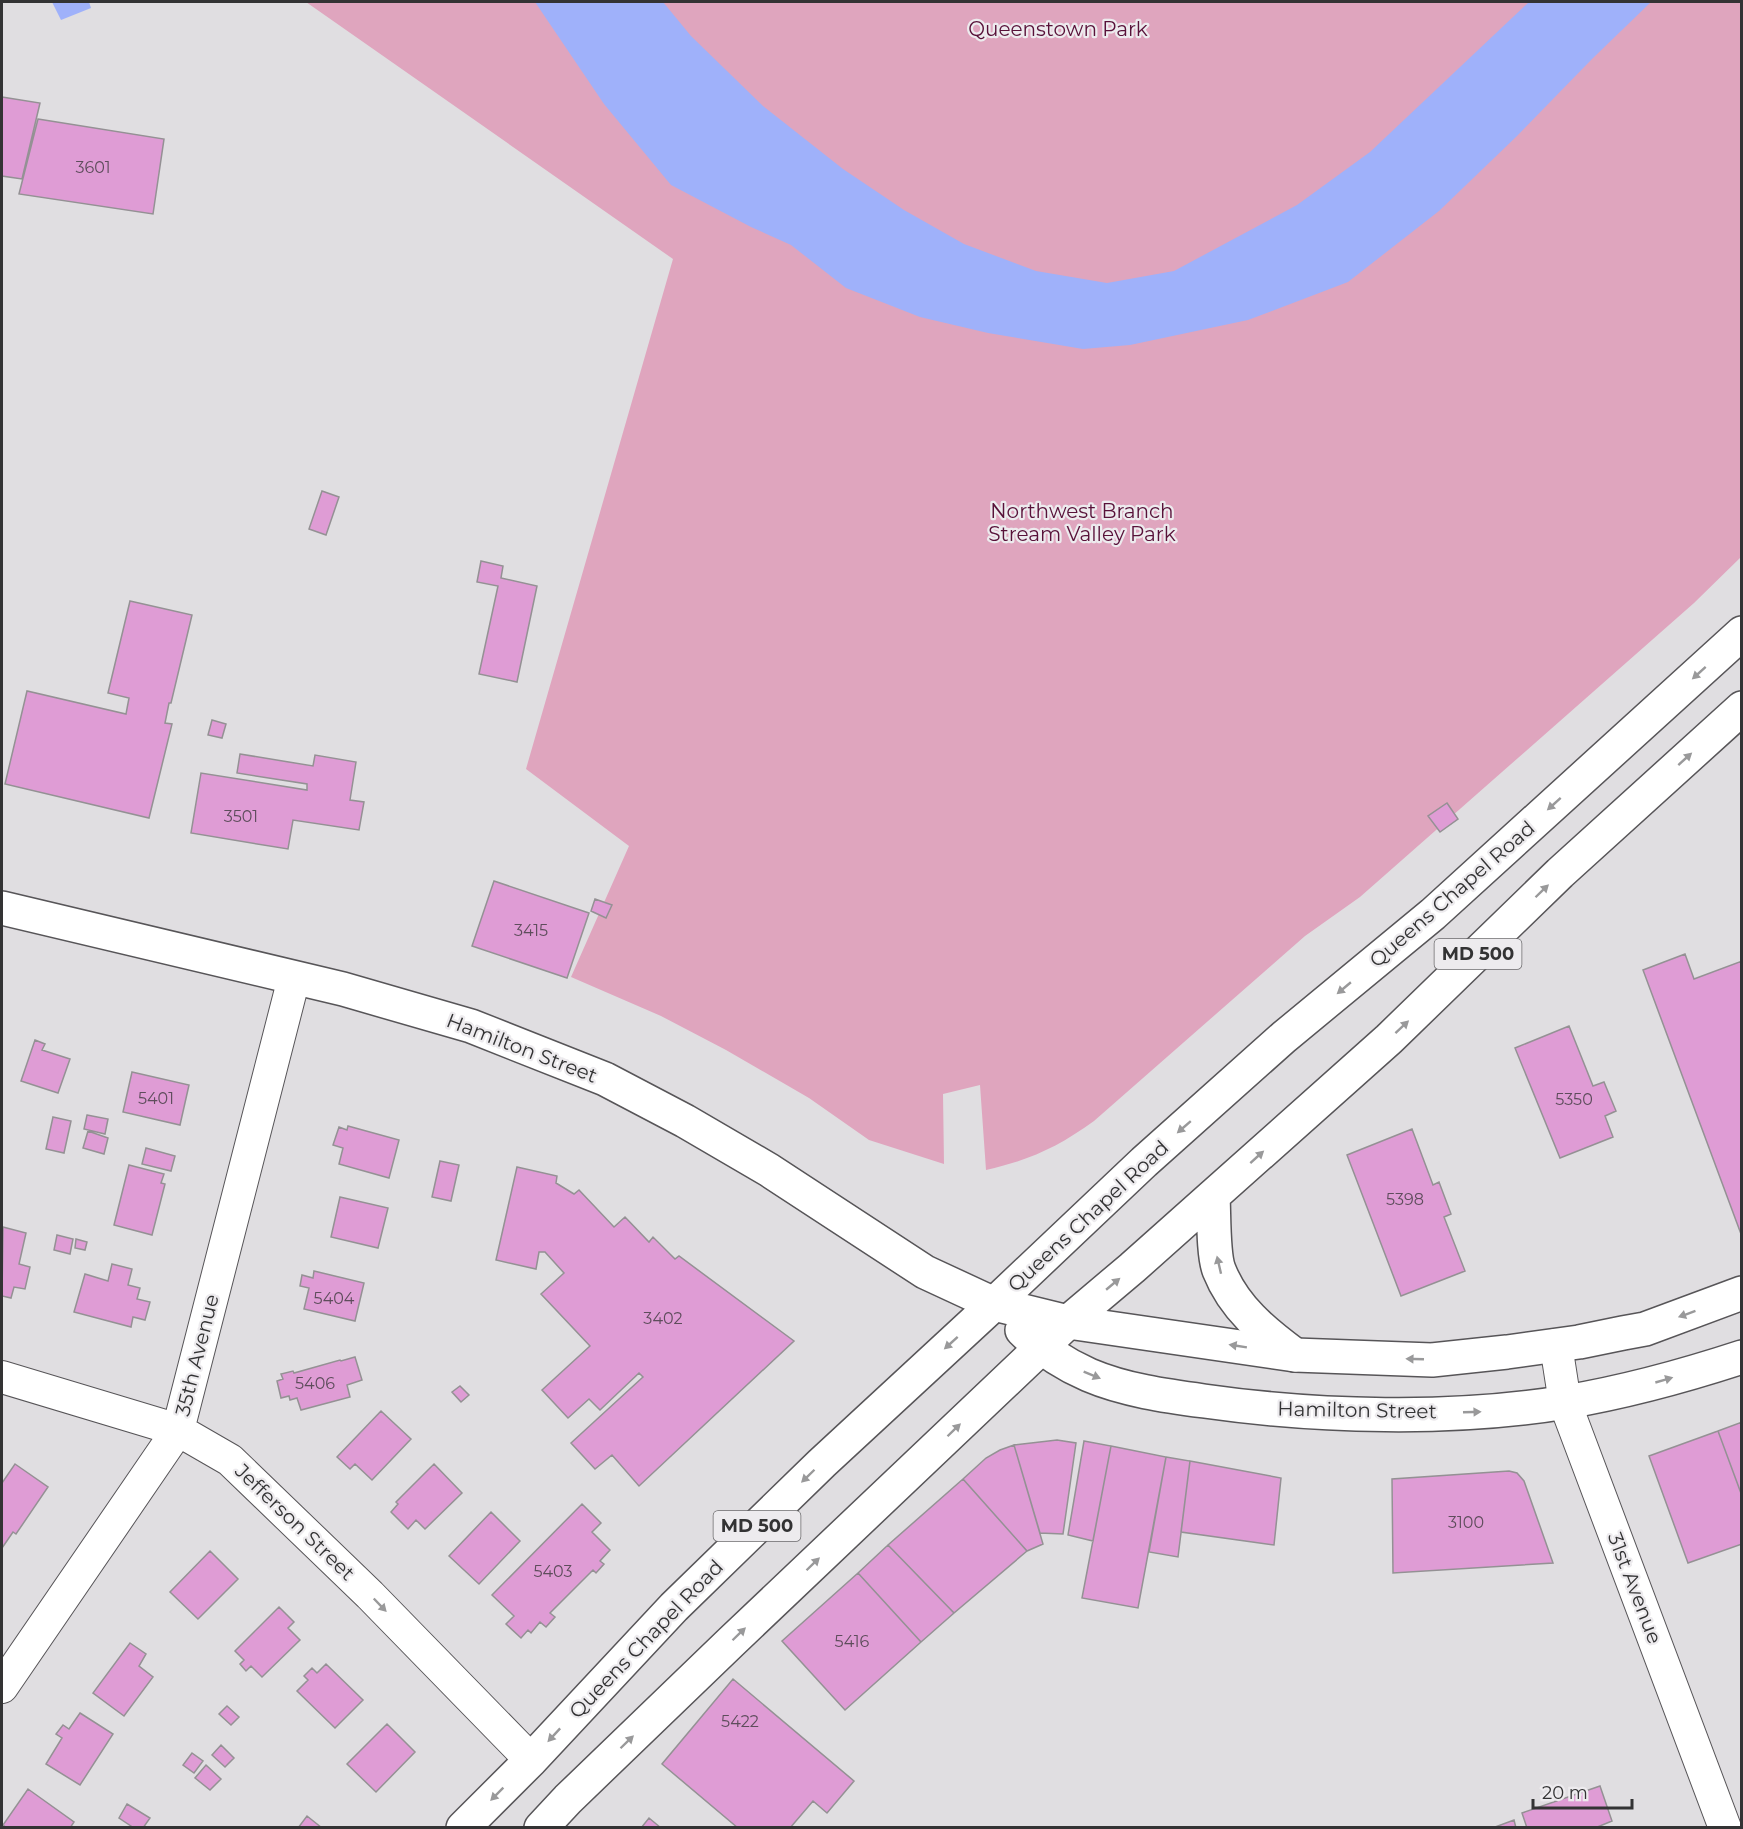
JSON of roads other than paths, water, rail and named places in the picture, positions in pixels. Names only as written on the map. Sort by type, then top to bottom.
[{"type":"main road","name":"Queens Chapel Road","points":[[463,1827],[531,1760],[674,1607],[822,1463],[1144,1162],[1284,1037],[1433,914],[1742,633]]},
{"type":"main road","name":"MD 500","points":[[541,1827],[568,1798],[739,1634],[1068,1322],[1389,1039],[1560,873],[1742,708]]},
{"type":"main road","name":"Hamilton Street","points":[[2,908],[343,989],[471,1026],[605,1079],[686,1121],[769,1170],[925,1272],[994,1304],[1068,1322],[1295,1355],[1432,1360],[1556,1346],[1646,1329],[1742,1293]]},
{"type":"main road","points":[[1213,1196],[1219,1269],[1234,1299],[1260,1329],[1295,1355]]},
{"type":"main road","name":"Hamilton Street","points":[[994,1304],[1041,1348],[1089,1375],[1111,1383],[1166,1396],[1242,1406],[1405,1414],[1499,1411],[1565,1403],[1631,1389],[1742,1357]]},
{"type":"street","name":"35th Avenue","points":[[2,1687],[178,1430],[294,978]]},
{"type":"street","name":"31st Avenue","points":[[1556,1346],[1565,1403],[1725,1827]]},
{"type":"street","name":"Jefferson Street","points":[[2,1377],[178,1430],[230,1460],[370,1595],[531,1760]]},
{"type":"water","points":[[52,2],[89,2],[91,8],[61,20]]},
{"type":"water","points":[[535,2],[663,2],[691,36],[763,106],[843,169],[904,210],[964,244],[1036,271],[1107,283],[1174,271],[1297,205],[1370,152],[1529,2],[1651,2],[1439,211],[1348,282],[1248,320],[1130,345],[1083,349],[988,333],[920,317],[846,288],[791,245],[671,185],[604,104]]},
{"type":"park label","name":"Queenstown Park","points":[[1058,29]]},
{"type":"park label","name":"Northwest Branch Stream Valley Park","points":[[1082,522]]}]
